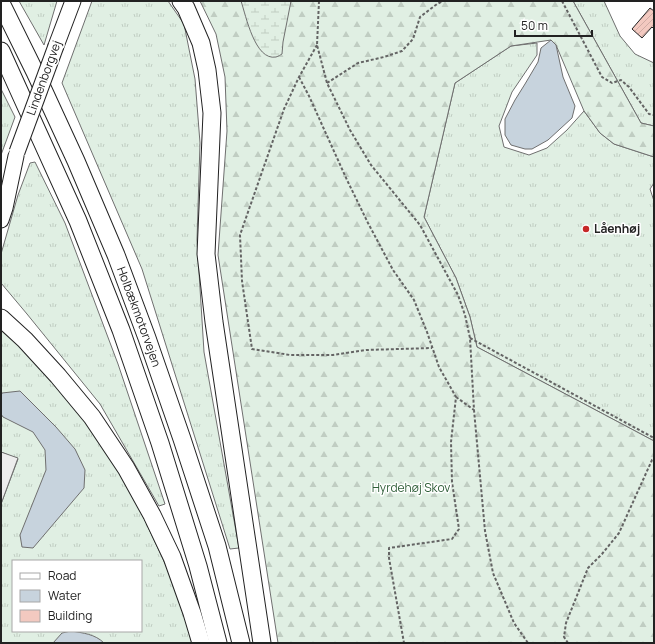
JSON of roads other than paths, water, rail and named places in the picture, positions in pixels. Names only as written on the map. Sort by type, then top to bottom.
[{"type":"highway","points":[[182,1],[201,42],[207,70],[212,113],[206,254],[214,322],[262,643]]},
{"type":"highway","name":"Holbækmotorvejen","points":[[1,3],[76,161],[116,255],[172,410],[217,546],[241,643]]},
{"type":"highway","name":"Holbækmotorvejen","points":[[1,51],[78,221],[121,330],[162,450],[198,566],[218,643]]},
{"type":"highway","points":[[1,318],[25,340],[58,376],[92,417],[126,468],[152,515],[172,557],[201,643]]},
{"type":"main road","name":"Lindenborgvej","points":[[1,187],[17,154],[73,1]]},
{"type":"main road","name":"Lindenborgvej","points":[[1,220],[17,154]]},
{"type":"water","points":[[551,40],[556,45],[563,77],[575,106],[572,118],[548,140],[532,149],[525,149],[511,145],[505,135],[505,119],[538,62],[541,48]]},
{"type":"water","points":[[20,391],[56,427],[75,449],[85,470],[84,488],[33,548],[22,547],[20,535],[46,470],[45,450],[33,432],[3,417],[1,414],[2,393]]},
{"type":"water","points":[[62,633],[84,633],[93,636],[104,643],[53,643]]},
{"type":"place","name":"Låenhøj","points":[[586,229]]},
{"type":"park label","name":"Hyrdehøj Skov","points":[[411,488]]}]
